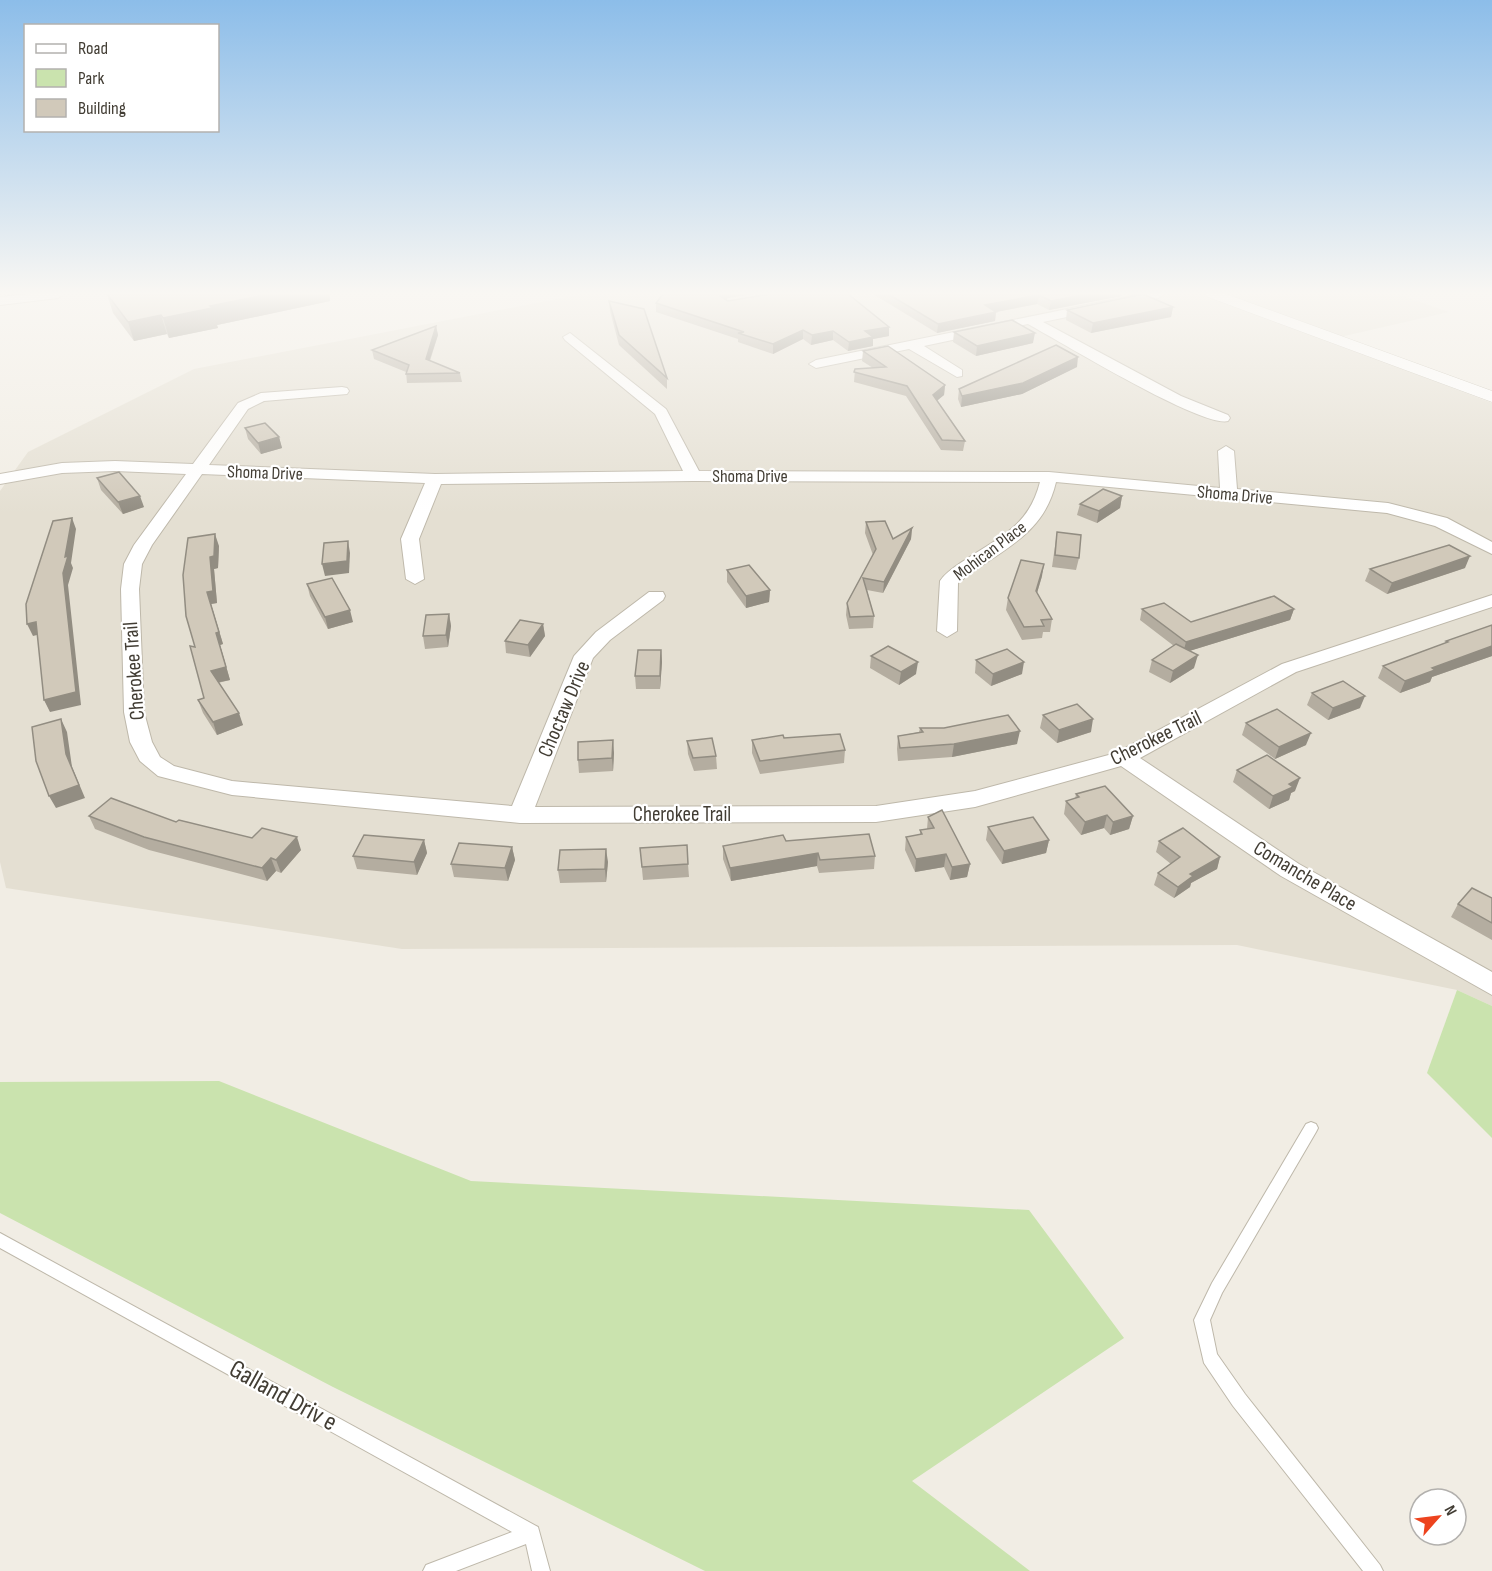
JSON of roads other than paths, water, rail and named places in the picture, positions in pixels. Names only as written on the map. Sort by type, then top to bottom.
[{"type":"street","points":[[607,367],[661,412],[693,476]]},
{"type":"street","points":[[948,367],[957,373]]},
{"type":"street","points":[[1117,367],[1176,399],[1223,418]]},
{"type":"street","points":[[1410,367],[1492,398]]},
{"type":"street","name":"Cherokee Trail","points":[[342,391],[261,397],[243,406],[143,545],[133,564],[131,575],[134,712],[141,742],[151,761],[166,771],[232,788],[520,815],[876,814],[975,799],[1124,758],[1289,668],[1492,601]]},
{"type":"street","points":[[1226,452],[1229,495]]},
{"type":"street","name":"Shoma Drive","points":[[0,479],[62,468],[105,466],[435,479],[693,476],[1049,477],[1388,508],[1441,522],[1492,549]]},
{"type":"street","name":"Mohican Place","points":[[947,631],[949,581],[962,568],[994,552],[1034,518],[1046,498],[1049,477]]},
{"type":"street","points":[[415,579],[410,539],[435,479]]},
{"type":"street","name":"Choctaw Drive","points":[[520,815],[584,656],[603,636],[656,596]]},
{"type":"street","name":"Comanche Place","points":[[1124,758],[1290,870],[1492,985]]},
{"type":"lane","points":[[1311,1128],[1216,1288],[1202,1320],[1210,1357],[1233,1392],[1374,1571]]},
{"type":"lane","name":"Galland Driv e","points":[[0,1240],[532,1533]]},
{"type":"lane","points":[[432,1571],[532,1533],[541,1571]]}]
